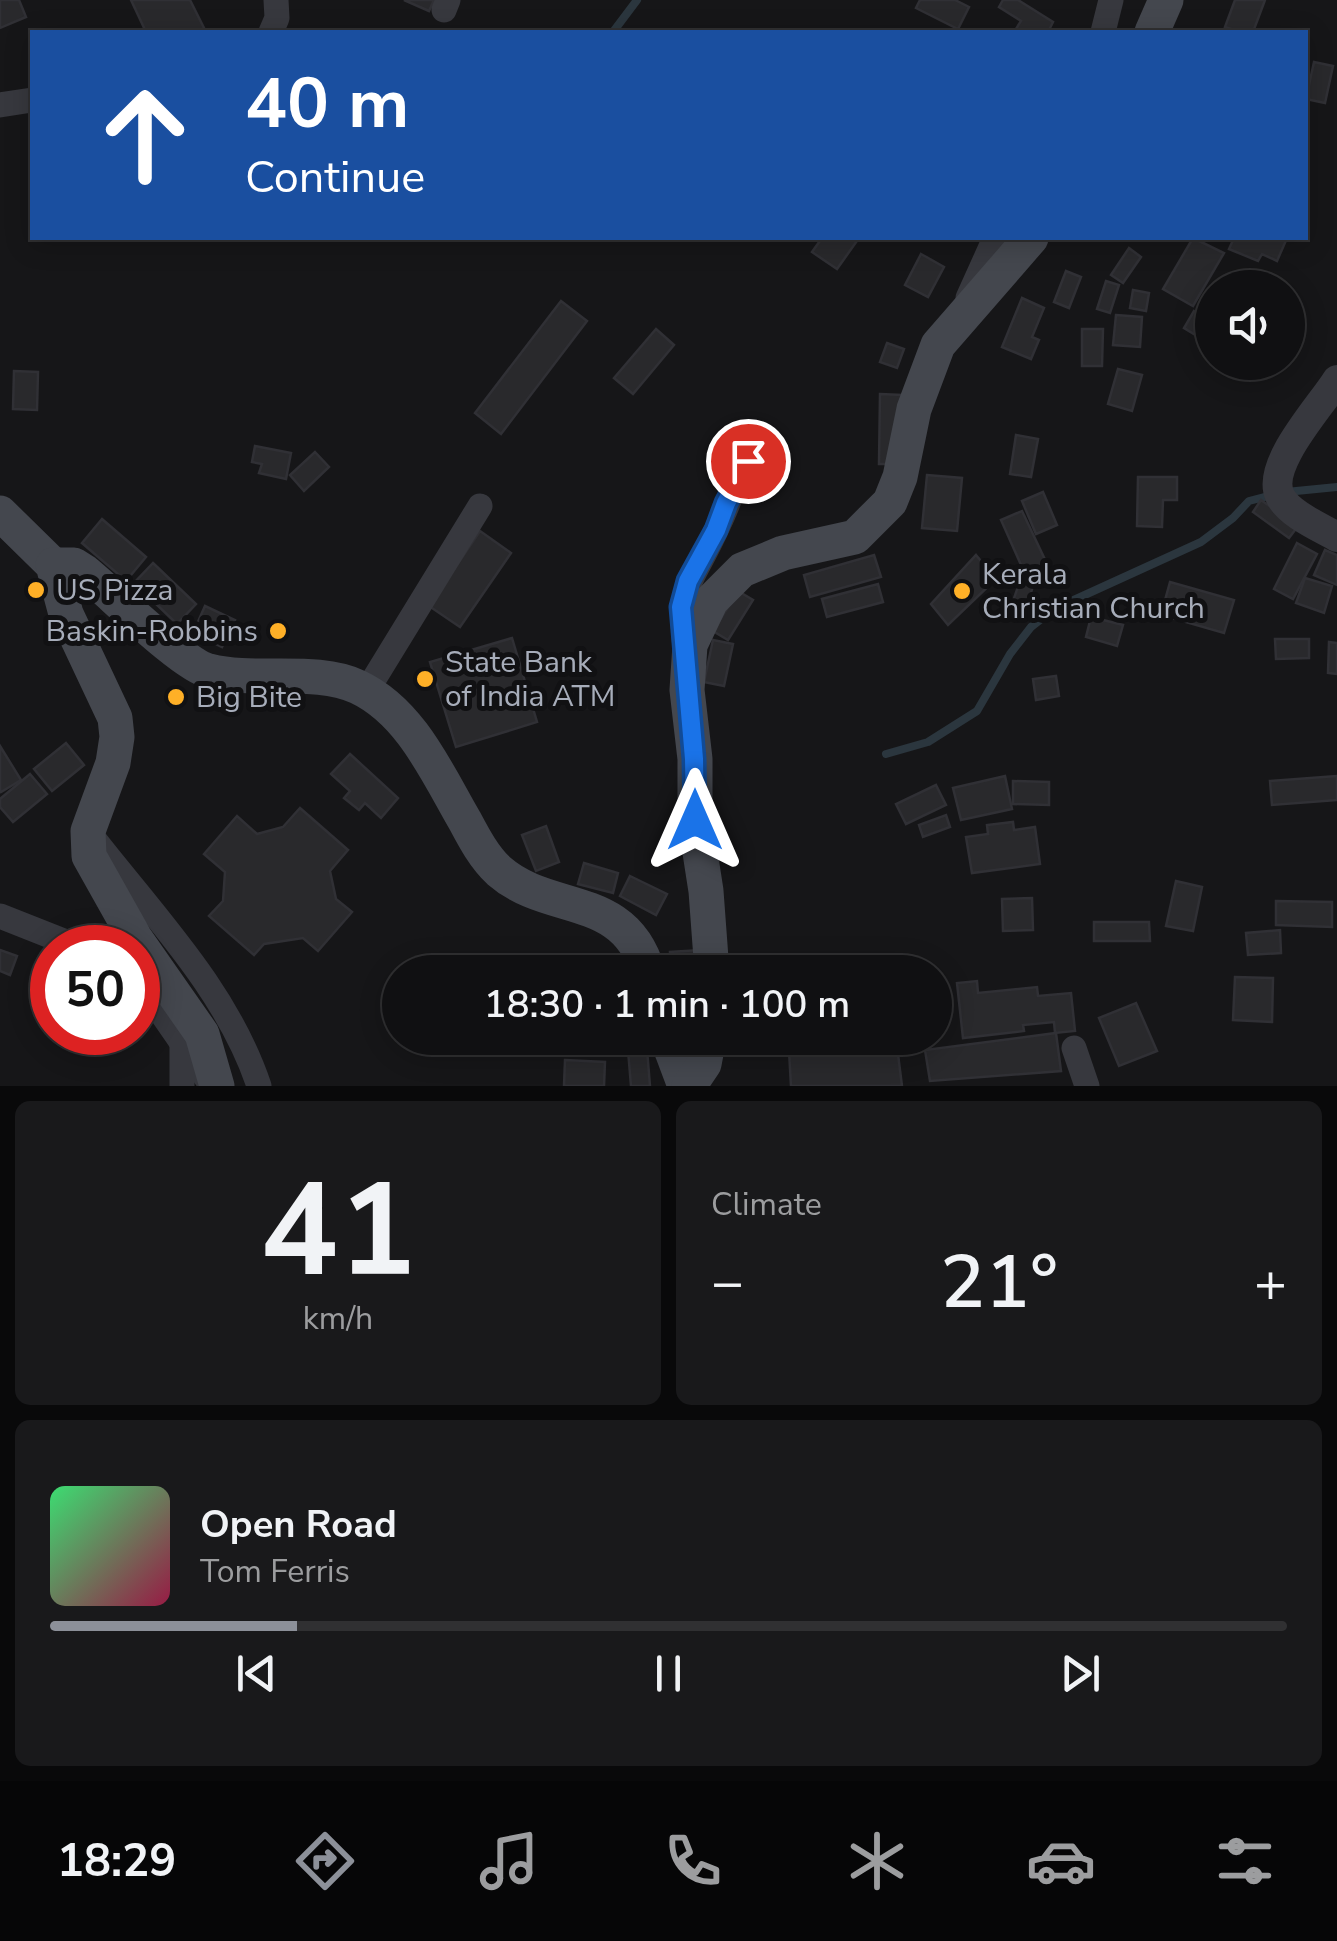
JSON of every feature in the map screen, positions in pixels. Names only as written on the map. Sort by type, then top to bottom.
[{"type":"main road","points":[[1153,30],[1166,0]]},
{"type":"main road","points":[[711,955],[695,820],[690,646],[711,601],[742,570],[783,552],[855,536],[890,502],[900,477],[914,409],[938,345],[1029,240]]},
{"type":"main road","points":[[0,513],[53,565],[66,614],[109,705],[117,737],[113,763],[88,831],[89,856],[135,938],[202,1034],[215,1086]]},
{"type":"main road","points":[[53,565],[74,565],[86,572],[170,646],[204,670],[248,678],[328,678],[366,692],[394,711],[421,745],[480,848],[499,870],[530,891],[582,904],[618,924],[640,955]]},
{"type":"main road","points":[[675,1055],[687,1086]]},
{"type":"main road","points":[[687,1086],[704,1064],[706,1055]]},
{"type":"street","points":[[273,30],[276,0]]},
{"type":"street","points":[[1104,30],[1111,0]]},
{"type":"street","points":[[0,106],[30,100]]},
{"type":"street","points":[[956,325],[994,240]]},
{"type":"street","points":[[1337,380],[1286,454],[1276,478],[1280,498],[1337,537]]},
{"type":"street","points":[[688,670],[681,607],[684,592],[748,461]]},
{"type":"street","points":[[366,692],[480,506]]},
{"type":"street","points":[[88,831],[217,998],[249,1055],[259,1086]]},
{"type":"street","points":[[0,916],[30,928]]},
{"type":"street","points":[[160,1011],[215,1086]]},
{"type":"street","points":[[182,1042],[182,1086]]},
{"type":"street","points":[[1074,1048],[1087,1086]]},
{"type":"building","points":[[0,0],[19,0],[26,17],[0,28]]},
{"type":"building","points":[[131,0],[190,0],[205,30],[145,30]]},
{"type":"building","points":[[404,0],[434,0],[429,11]]},
{"type":"building","points":[[920,0],[955,0],[969,7],[958,29],[916,8]]},
{"type":"building","points":[[1003,0],[1018,0],[1053,22],[1049,30],[1015,30],[1021,21],[999,7]]},
{"type":"building","points":[[1235,0],[1265,0],[1254,30],[1225,27]]},
{"type":"building","points":[[1314,62],[1333,66],[1325,103],[1308,99]]},
{"type":"building","points":[[821,240],[858,240],[837,269],[812,252]]},
{"type":"building","points":[[1192,240],[1197,240],[1224,253],[1214,270],[1195,270],[1193,306],[1163,289]]},
{"type":"building","points":[[1233,240],[1286,240],[1277,261],[1262,254],[1258,261],[1229,249]]},
{"type":"building","points":[[1129,248],[1141,257],[1123,283],[1111,275]]},
{"type":"building","points":[[921,254],[944,267],[928,297],[905,285]]},
{"type":"building","points":[[1066,271],[1081,277],[1069,308],[1054,302]]},
{"type":"building","points":[[1106,281],[1119,285],[1110,313],[1097,309]]},
{"type":"building","points":[[1133,290],[1149,293],[1146,311],[1130,308]]},
{"type":"building","points":[[1022,298],[1044,308],[1032,337],[1039,340],[1031,359],[1002,347]]},
{"type":"building","points":[[561,301],[587,321],[501,434],[475,413]]},
{"type":"building","points":[[1194,311],[1195,312],[1195,335],[1184,328]]},
{"type":"building","points":[[1116,315],[1142,317],[1140,347],[1113,345]]},
{"type":"building","points":[[656,329],[674,345],[633,394],[614,378]]},
{"type":"building","points":[[1082,329],[1103,329],[1102,366],[1082,366]]},
{"type":"building","points":[[887,343],[904,349],[897,368],[880,362]]},
{"type":"building","points":[[1118,369],[1142,375],[1132,411],[1108,404]]},
{"type":"building","points":[[14,371],[38,372],[37,410],[13,409]]},
{"type":"building","points":[[880,394],[902,395],[901,464],[879,464]]},
{"type":"building","points":[[1016,435],[1038,439],[1031,477],[1010,474]]},
{"type":"building","points":[[255,446],[291,453],[286,479],[259,473],[262,464],[252,462]]},
{"type":"building","points":[[315,452],[329,467],[304,491],[290,475]]},
{"type":"building","points":[[927,475],[962,478],[957,531],[922,528]]},
{"type":"building","points":[[1138,477],[1177,477],[1177,500],[1163,500],[1162,527],[1137,526]]},
{"type":"building","points":[[1043,492],[1057,525],[1036,534],[1022,501]]},
{"type":"building","points":[[1261,500],[1298,526],[1289,538],[1253,512]]},
{"type":"building","points":[[1022,511],[1048,566],[1026,576],[1001,520]]},
{"type":"building","points":[[102,519],[146,557],[126,581],[82,543]]},
{"type":"building","points":[[480,531],[511,553],[460,627],[429,606]]},
{"type":"building","points":[[1297,543],[1317,554],[1293,599],[1274,589]]},
{"type":"building","points":[[1325,550],[1337,555],[1337,585],[1314,575]]},
{"type":"building","points":[[874,555],[881,577],[810,597],[804,575]]},
{"type":"building","name":"Kerala Christian Church","points":[[976,555],[996,579],[948,625],[931,604]]},
{"type":"building","points":[[153,563],[196,604],[177,624],[134,583]]},
{"type":"building","points":[[1305,578],[1332,586],[1324,613],[1296,603]]},
{"type":"building","points":[[1020,581],[1033,586],[1026,609],[1012,604]]},
{"type":"building","points":[[1170,582],[1234,600],[1224,633],[1161,615]]},
{"type":"building","points":[[878,584],[883,602],[827,617],[822,599]]},
{"type":"building","points":[[738,591],[753,600],[728,640],[713,631]]},
{"type":"building","points":[[205,606],[235,620],[222,647],[193,633]]},
{"type":"building","points":[[1091,617],[1123,625],[1117,646],[1086,637]]},
{"type":"building","points":[[512,638],[537,722],[456,747],[430,662]]},
{"type":"building","points":[[1275,639],[1309,639],[1309,658],[1276,659]]},
{"type":"building","points":[[713,640],[733,644],[724,686],[704,682]]},
{"type":"building","points":[[1329,642],[1337,643],[1337,674],[1328,673]]},
{"type":"building","points":[[1056,676],[1059,696],[1036,700],[1033,679]]},
{"type":"building","points":[[66,743],[84,765],[52,791],[34,769]]},
{"type":"building","points":[[0,746],[21,780],[1,792],[0,790]]},
{"type":"building","points":[[350,754],[398,798],[381,818],[365,803],[359,810],[344,798],[350,791],[331,774]]},
{"type":"building","points":[[30,774],[47,794],[13,822],[0,807],[0,799]]},
{"type":"building","points":[[1005,776],[1012,809],[961,820],[953,788]]},
{"type":"building","points":[[1337,776],[1337,800],[1272,805],[1270,781]]},
{"type":"building","points":[[1013,781],[1049,782],[1049,805],[1013,804]]},
{"type":"building","points":[[936,785],[946,805],[906,824],[896,804]]},
{"type":"building","points":[[300,808],[348,850],[330,871],[336,899],[352,912],[318,951],[303,938],[264,944],[254,955],[209,916],[223,901],[225,872],[204,854],[237,816],[257,834],[283,827]]},
{"type":"building","points":[[946,815],[950,827],[923,837],[919,825]]},
{"type":"building","points":[[1013,822],[1014,830],[1035,827],[1040,864],[972,873],[966,837],[988,834],[987,825]]},
{"type":"building","points":[[546,826],[559,862],[536,871],[522,835]]},
{"type":"building","points":[[584,863],[618,873],[613,893],[578,884]]},
{"type":"building","points":[[630,876],[667,894],[656,915],[620,896]]},
{"type":"building","points":[[1176,881],[1202,887],[1193,931],[1166,926]]},
{"type":"building","points":[[1032,898],[1033,930],[1003,931],[1002,899]]},
{"type":"building","points":[[1276,901],[1332,902],[1332,927],[1276,925]]},
{"type":"building","points":[[1094,922],[1149,922],[1150,941],[1094,941]]},
{"type":"building","points":[[1280,930],[1281,953],[1248,955],[1246,933]]},
{"type":"building","points":[[0,950],[17,956],[10,975],[0,971]]},
{"type":"building","points":[[700,950],[700,955],[670,955]]},
{"type":"building","points":[[1235,977],[1273,978],[1272,1022],[1233,1020]]},
{"type":"building","points":[[977,981],[978,993],[1037,987],[1038,996],[1071,993],[1075,1031],[1055,1033],[1054,1022],[1023,1025],[1024,1031],[963,1038],[957,983]]},
{"type":"building","points":[[1136,1003],[1157,1051],[1119,1066],[1099,1018]]},
{"type":"building","points":[[1056,1033],[1061,1071],[930,1081],[926,1055],[952,1055],[952,1046]]},
{"type":"building","points":[[628,1055],[647,1055],[650,1086],[631,1086]]},
{"type":"building","points":[[789,1055],[898,1055],[902,1086],[791,1086]]},
{"type":"building","points":[[565,1060],[605,1062],[604,1086],[564,1086]]},
{"type":"waterway","points":[[614,30],[637,0]]},
{"type":"waterway","points":[[1286,492],[1337,487]]},
{"type":"waterway","points":[[886,754],[928,742],[977,711],[1010,654],[1031,627],[1054,609],[1201,542],[1249,501],[1272,495]]},
{"type":"place","name":"US Pizza","points":[[36,590]]},
{"type":"place","name":"Kerala Christian Church","points":[[962,591]]},
{"type":"place","name":"Baskin-Robbins","points":[[278,631]]},
{"type":"place","name":"State Bank of India ATM","points":[[425,679]]},
{"type":"place","name":"Big Bite","points":[[176,697]]},
{"type":"route","points":[[695,820],[694,759],[681,607],[688,581],[748,461]]}]
